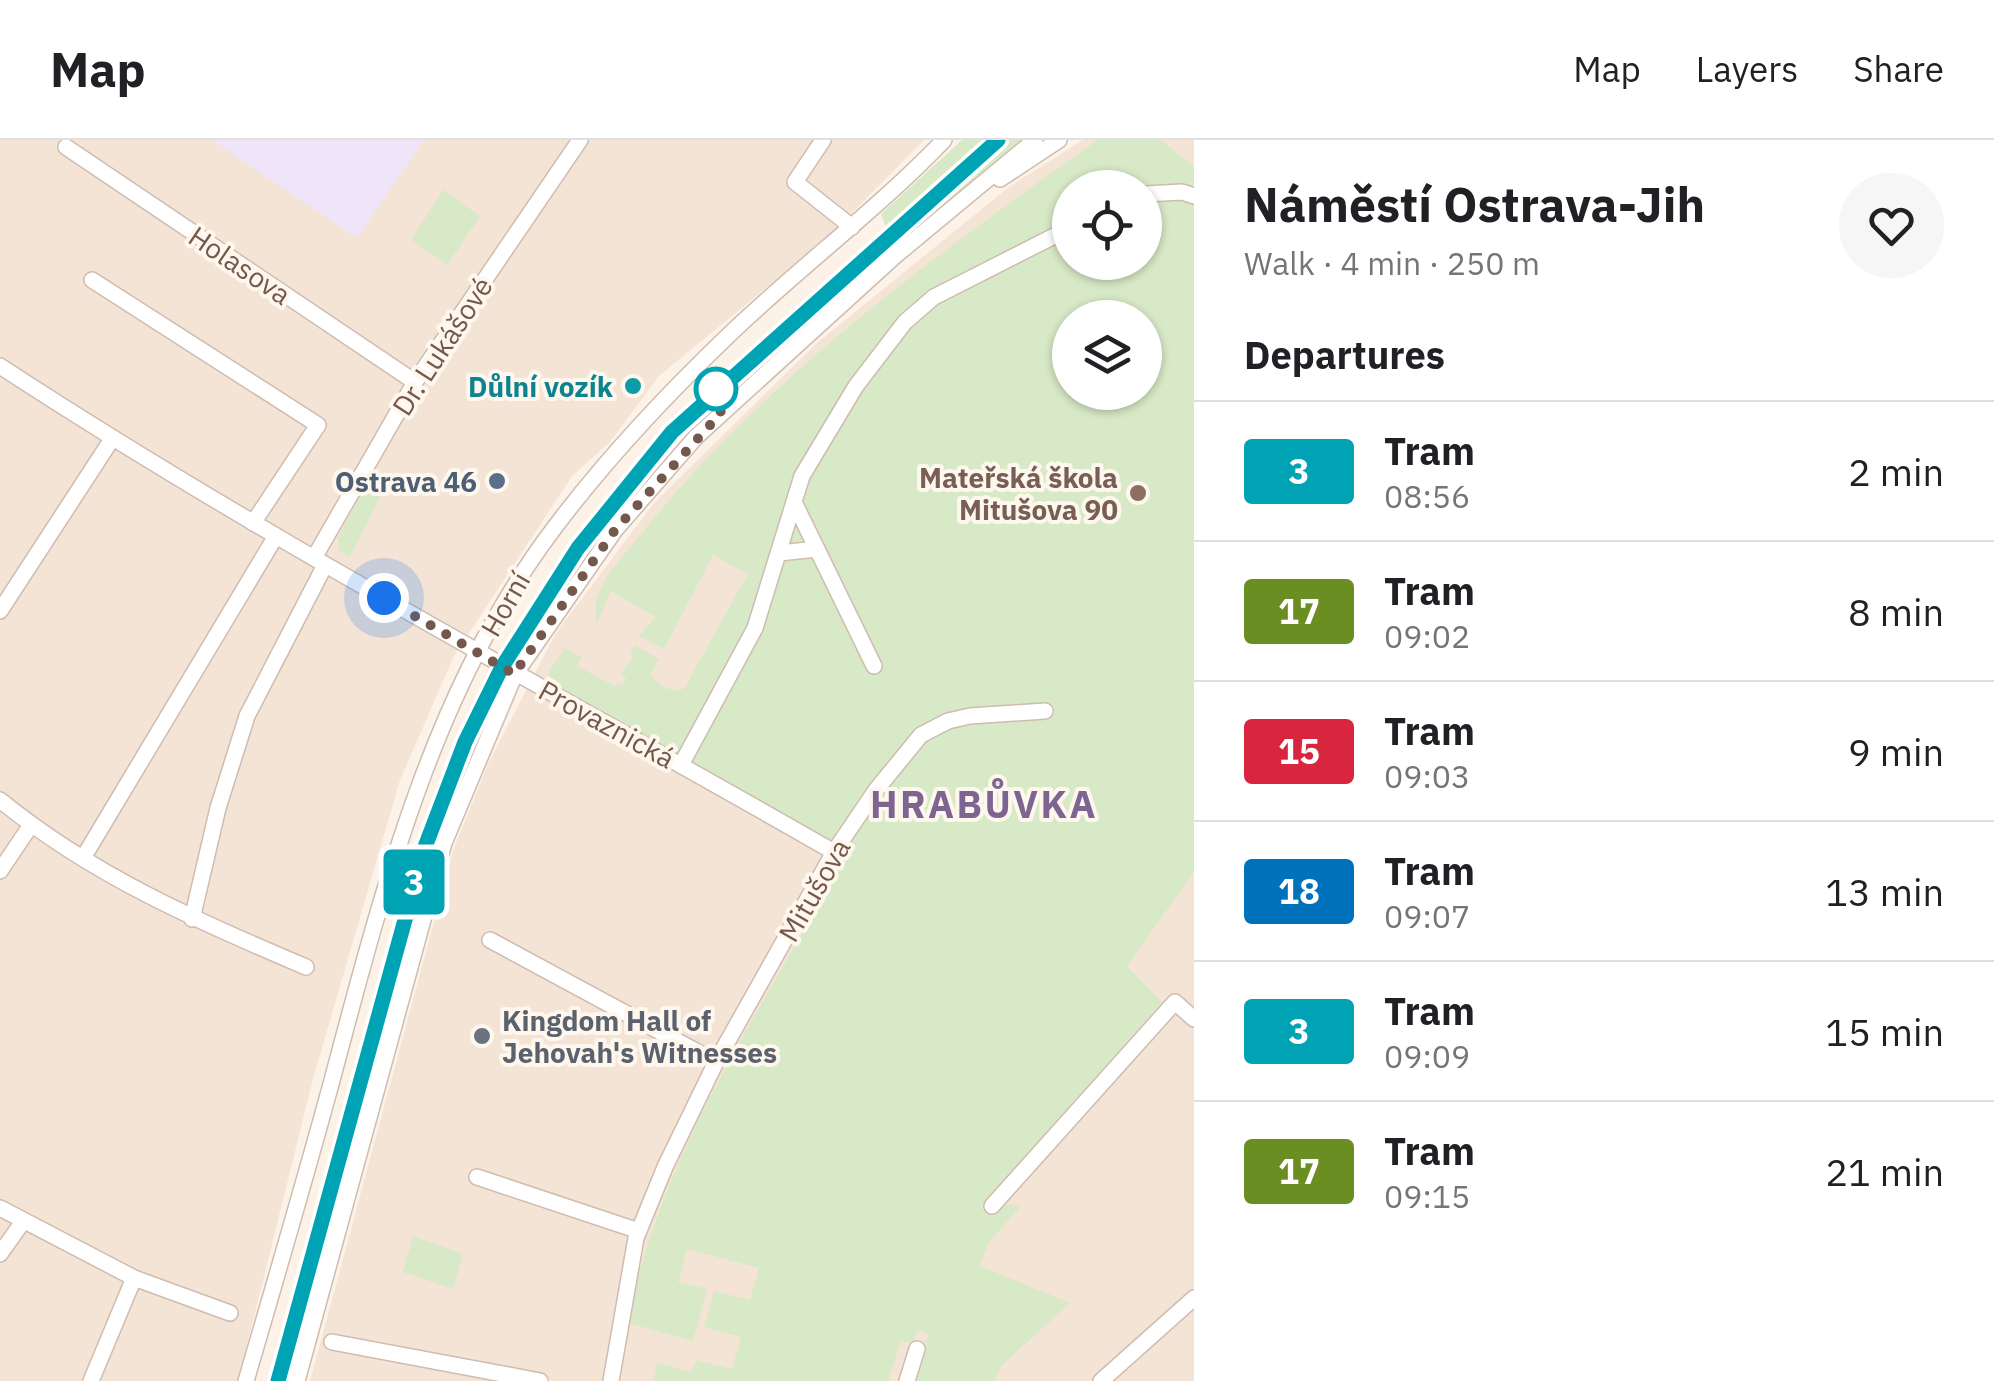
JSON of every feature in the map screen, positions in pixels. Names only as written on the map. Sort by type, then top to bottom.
[{"type":"street","name":"Dr. Lukášové","points":[[192,919],[218,808],[247,716],[319,561],[415,382],[580,140]]},
{"type":"street","points":[[824,140],[795,182],[852,227]]},
{"type":"street","name":"Horní","points":[[246,1381],[386,881],[478,653],[526,566],[653,412],[733,331],[944,140]]},
{"type":"street","name":"Horní","points":[[297,1381],[444,843],[514,674],[615,530],[696,437],[798,341],[1035,140]]},
{"type":"street","name":"Horní","points":[[944,218],[1059,140]]},
{"type":"street","name":"Holasova","points":[[66,147],[415,382]]},
{"type":"street","points":[[1162,193],[1194,196]]},
{"type":"street","points":[[681,765],[755,628],[802,476],[834,418],[906,322],[966,278],[1052,237]]},
{"type":"street","points":[[92,280],[318,426],[253,522]]},
{"type":"street","name":"Provaznická","points":[[0,366],[112,439],[276,536],[834,852]]},
{"type":"street","points":[[0,611],[112,439]]},
{"type":"street","points":[[794,502],[874,666]]},
{"type":"street","points":[[83,858],[276,536]]},
{"type":"street","points":[[779,553],[817,549]]},
{"type":"street","name":"Mitušova","points":[[611,1381],[639,1231],[716,1062],[834,852],[876,790],[921,735],[948,721],[970,716],[1046,711]]},
{"type":"street","points":[[0,800],[83,858],[192,919],[306,966]]},
{"type":"street","points":[[0,871],[31,825]]},
{"type":"street","points":[[490,940],[716,1062]]},
{"type":"street","points":[[992,1206],[1175,1002],[1194,1019]]},
{"type":"street","points":[[476,1177],[639,1231]]},
{"type":"street","points":[[0,1208],[22,1223],[134,1278],[230,1313]]},
{"type":"street","points":[[0,1254],[22,1223]]},
{"type":"street","points":[[91,1381],[134,1278]]},
{"type":"street","points":[[1101,1381],[1194,1298]]},
{"type":"street","points":[[332,1342],[535,1380]]},
{"type":"street","points":[[907,1381],[917,1349]]},
{"type":"shaded area","points":[[0,140],[924,140],[829,236],[659,376],[609,443],[572,476],[454,656],[400,780],[313,1079],[238,1381],[0,1381]]},
{"type":"shaded area","points":[[212,140],[424,140],[357,238]]},
{"type":"shaded area","points":[[1083,140],[1194,140],[1194,1381],[310,1381],[454,848],[489,762],[556,633],[654,503],[817,343],[1009,187]]},
{"type":"green space","points":[[962,140],[1031,140],[982,174],[758,367],[752,361],[889,235],[881,214]]},
{"type":"green space","points":[[1098,140],[1161,140],[1194,167],[1194,872],[1127,966],[1162,1002],[981,1206],[989,1214],[999,1204],[1021,1206],[988,1243],[980,1266],[1070,1303],[1001,1366],[995,1381],[914,1381],[929,1334],[918,1330],[912,1343],[901,1341],[888,1381],[653,1381],[657,1363],[692,1372],[696,1360],[732,1369],[741,1337],[704,1327],[714,1291],[750,1300],[759,1268],[687,1249],[678,1282],[707,1289],[693,1341],[628,1323],[642,1263],[686,1147],[743,1035],[834,878],[829,875],[842,851],[553,689],[555,684],[548,673],[565,648],[581,657],[577,666],[618,688],[616,682],[622,685],[626,678],[620,675],[634,656],[630,652],[634,645],[659,659],[650,675],[665,688],[679,691],[685,687],[748,574],[713,555],[664,649],[639,636],[656,617],[611,591],[596,625],[602,586],[647,527],[748,418],[859,318],[1052,173],[1052,280],[1162,280],[1162,170],[1056,170]]},
{"type":"green space","points":[[443,190],[480,216],[447,265],[411,240]]},
{"type":"green space","points":[[377,483],[383,491],[350,557],[339,551],[338,538],[365,486]]},
{"type":"green space","points":[[413,1236],[463,1254],[453,1289],[403,1272]]},
{"type":"tram line","points":[[278,1381],[434,817],[502,667],[578,548],[672,432],[998,140]]},
{"type":"tram line","name":"3","points":[[278,1381],[406,906],[434,817],[502,667],[578,548],[672,432],[998,140]]},
{"type":"place","name":"Důlní vozík","points":[[633,386]]},
{"type":"place","name":"Ostrava 46","points":[[497,481]]},
{"type":"place","name":"Mateřská škola Mitušova 90","points":[[1138,493]]},
{"type":"place","name":"Kingdom Hall of Jehovah's Witnesses","points":[[482,1036]]},
{"type":"district","name":"HRABŮVKA","points":[[984,803]]},
{"type":"route","points":[[384,598],[514,674],[615,530],[721,413],[716,389]]}]
